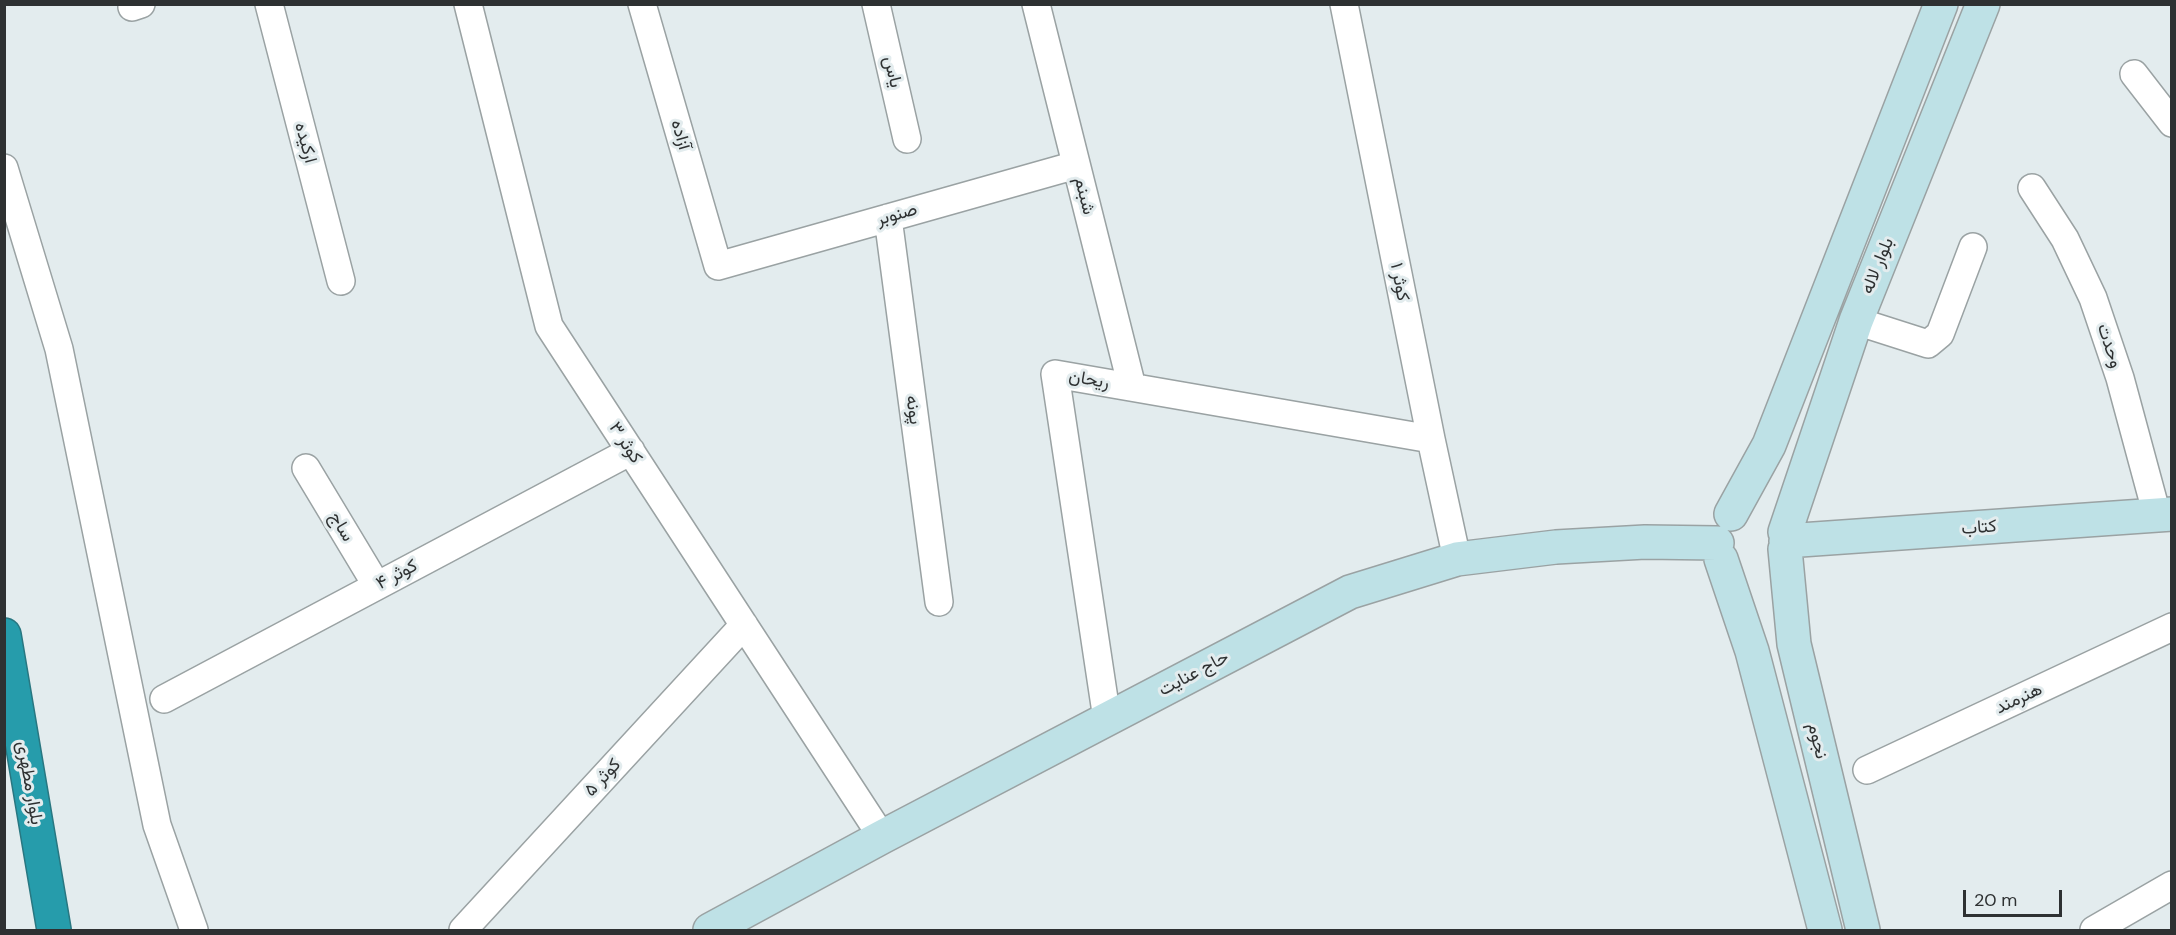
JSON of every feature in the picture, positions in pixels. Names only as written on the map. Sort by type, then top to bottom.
[{"type":"highway","name":"بلوار مطهری","points":[[4,635],[54,930]]},
{"type":"main road","name":"بلوار لاله","points":[[1731,514],[1769,445],[1941,4]]},
{"type":"main road","name":"بلوار لاله","points":[[1785,541],[1856,321],[1983,4]]},
{"type":"main road","points":[[1719,551],[1729,568],[1750,577],[1762,575],[1773,569],[1781,560],[1785,541],[1773,514],[1752,507],[1731,514],[1718,532],[1719,551],[1752,651],[1825,930]]},
{"type":"main road","name":"کتاب","points":[[1785,541],[2164,515]]},
{"type":"main road","name":"نجوم","points":[[1785,541],[1794,644],[1863,930]]},
{"type":"main road","name":"حاج عنایت","points":[[710,930],[882,837],[1350,592],[1457,559],[1578,546],[1645,542],[1719,551]]},
{"type":"street","name":"ارکیده","points":[[269,4],[341,281]]},
{"type":"street","name":"کوثر ۳","points":[[468,4],[549,326],[882,837]]},
{"type":"street","name":"آزاده","points":[[642,4],[718,266]]},
{"type":"street","name":"یاس","points":[[876,4],[907,139]]},
{"type":"street","name":"شبنم","points":[[1036,4],[1132,387]]},
{"type":"street","name":"کوثر ۱","points":[[1344,4],[1457,559]]},
{"type":"street","points":[[2134,74],[2172,123]]},
{"type":"street","name":"صنوبر","points":[[718,266],[1077,165]]},
{"type":"street","points":[[4,168],[59,349],[157,825],[194,930]]},
{"type":"street","name":"وحدت","points":[[2032,188],[2065,239],[2093,297],[2164,515]]},
{"type":"street","name":"پونه","points":[[888,218],[939,602]]},
{"type":"street","points":[[1856,321],[1928,344],[1940,334],[1973,247]]},
{"type":"street","name":"ریحان","points":[[1107,720],[1056,374],[1431,439]]},
{"type":"street","name":"کوثر ۴","points":[[164,699],[631,451]]},
{"type":"street","name":"ساج","points":[[306,468],[377,586]]},
{"type":"street","name":"کوثر ۵","points":[[463,930],[744,625]]},
{"type":"street","name":"هنرمند","points":[[1867,770],[2172,627]]},
{"type":"street","points":[[2094,930],[2172,885]]}]
